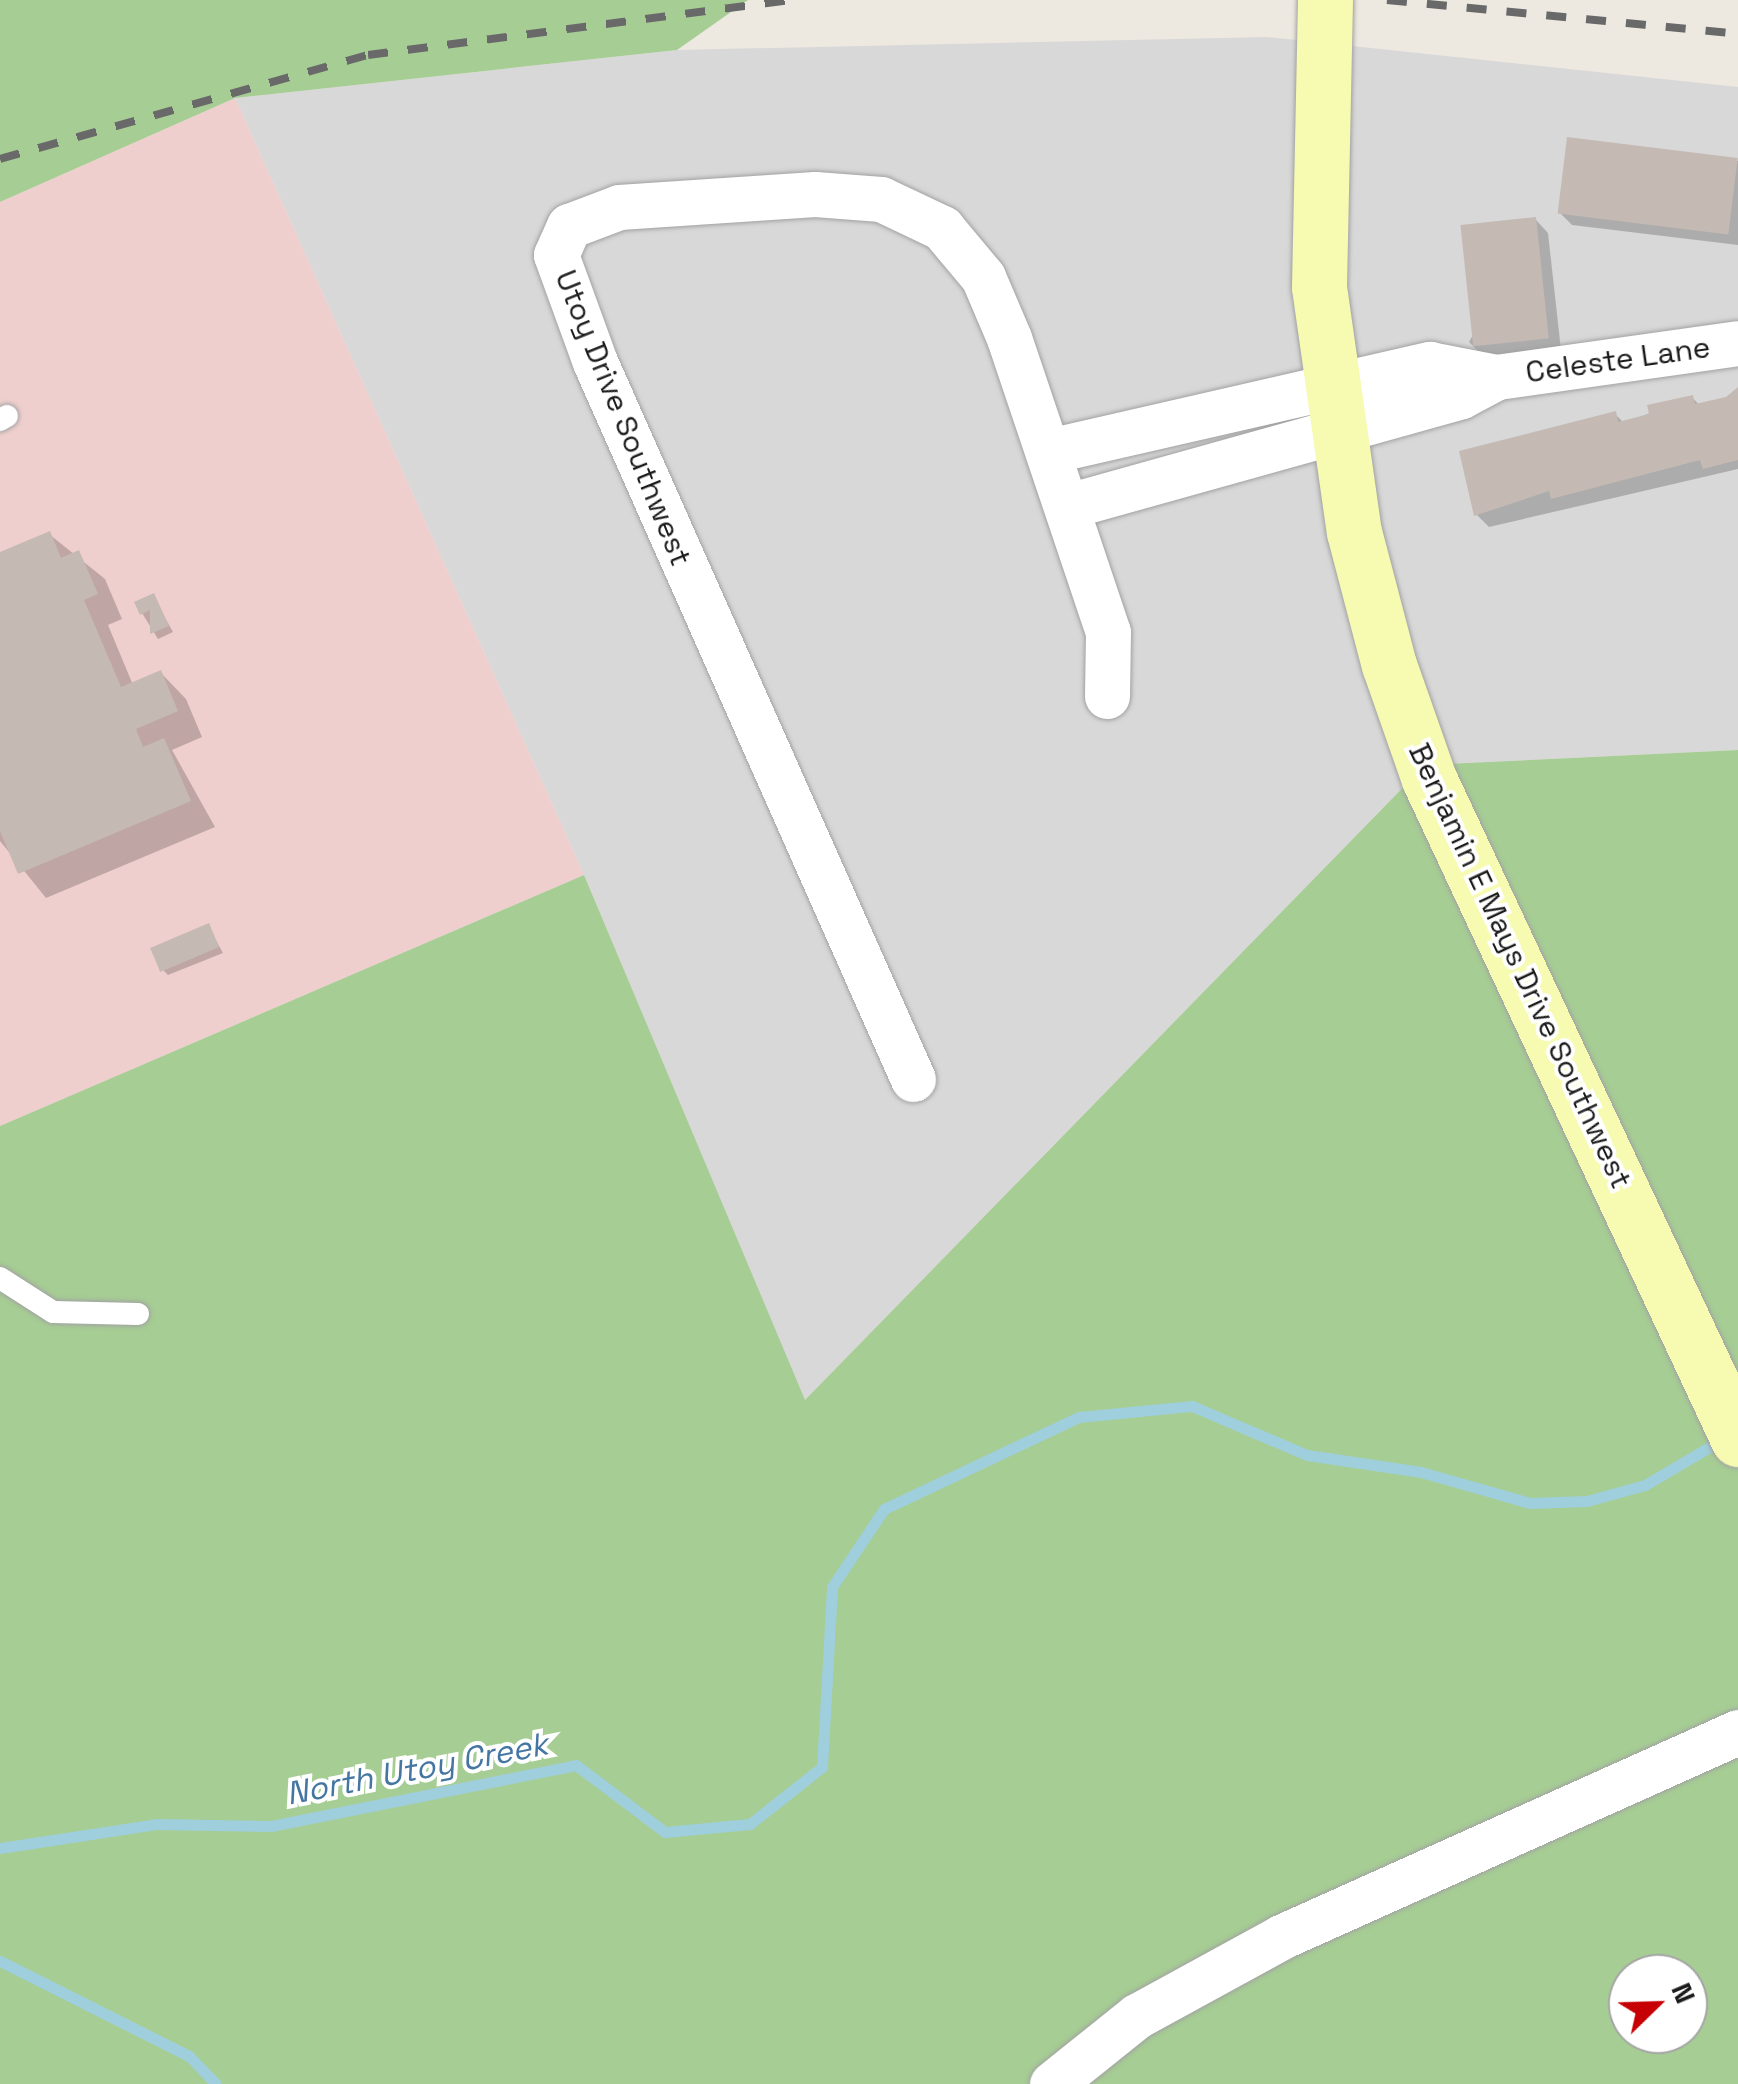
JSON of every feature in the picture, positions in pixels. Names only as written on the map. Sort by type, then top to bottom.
[{"type":"street","name":"Benjamin E Mays Drive Southwest","points":[[1325,0],[1315,165],[1337,405],[1354,532],[1428,778],[1738,1439]]},
{"type":"street","name":"Utoy Drive Southwest","points":[[913,1079],[556,254],[570,226],[619,207],[816,194],[880,200],[942,228],[983,278],[1068,506],[1108,632],[1107,696]]},
{"type":"street","name":"Celeste Lane","points":[[1337,405],[1430,364],[1498,377],[1738,343]]},
{"type":"street","points":[[1048,450],[1153,426],[1337,405]]},
{"type":"street","points":[[1068,506],[1167,475],[1337,405]]},
{"type":"street","points":[[1153,426],[1167,475]]},
{"type":"street","points":[[1052,2084],[1138,2016],[1281,1937],[1738,1732]]},
{"type":"lane","points":[[0,1278],[52,1312],[138,1314]]},
{"type":"shaded area","points":[[1267,37],[1738,87],[1738,750],[1425,765],[804,1401],[584,875],[235,98],[677,50]]},
{"type":"shaded area","points":[[235,98],[584,875],[0,1126],[0,202]]},
{"type":"green space","points":[[0,0],[748,0],[677,50],[235,98],[0,202]]},
{"type":"green space","points":[[1738,750],[1738,2084],[0,2084],[0,1126],[584,875],[805,1400],[1425,765]]},
{"type":"building","points":[[1567,137],[1738,158],[1728,234],[1558,213]]},
{"type":"building","points":[[1536,217],[1549,338],[1473,346],[1460,225]]},
{"type":"building","points":[[1738,387],[1738,460],[1703,469],[1700,460],[1551,499],[1549,491],[1474,516],[1459,451],[1616,411],[1618,422],[1649,414],[1647,405],[1693,395],[1695,404],[1726,397]]},
{"type":"building","points":[[50,531],[61,558],[79,550],[98,594],[84,600],[121,687],[161,670],[178,711],[136,729],[143,747],[164,738],[191,801],[18,874],[0,831],[0,552]]},
{"type":"building","points":[[154,593],[169,626],[150,634],[150,610],[140,615],[134,602]]},
{"type":"building","points":[[209,923],[219,947],[160,972],[150,948]]},
{"type":"waterway","name":"North Utoy Creek","points":[[0,1848],[156,1824],[271,1826],[576,1765],[665,1832],[750,1824],[822,1767],[832,1587],[884,1509],[1079,1417],[1192,1406],[1307,1455],[1421,1472],[1530,1503],[1587,1501],[1645,1485],[1721,1440]]},
{"type":"waterway","points":[[0,1961],[189,2056],[216,2084]]},
{"type":"railway","points":[[0,159],[368,55],[794,0]]},
{"type":"railway","points":[[1387,0],[1738,34]]}]
